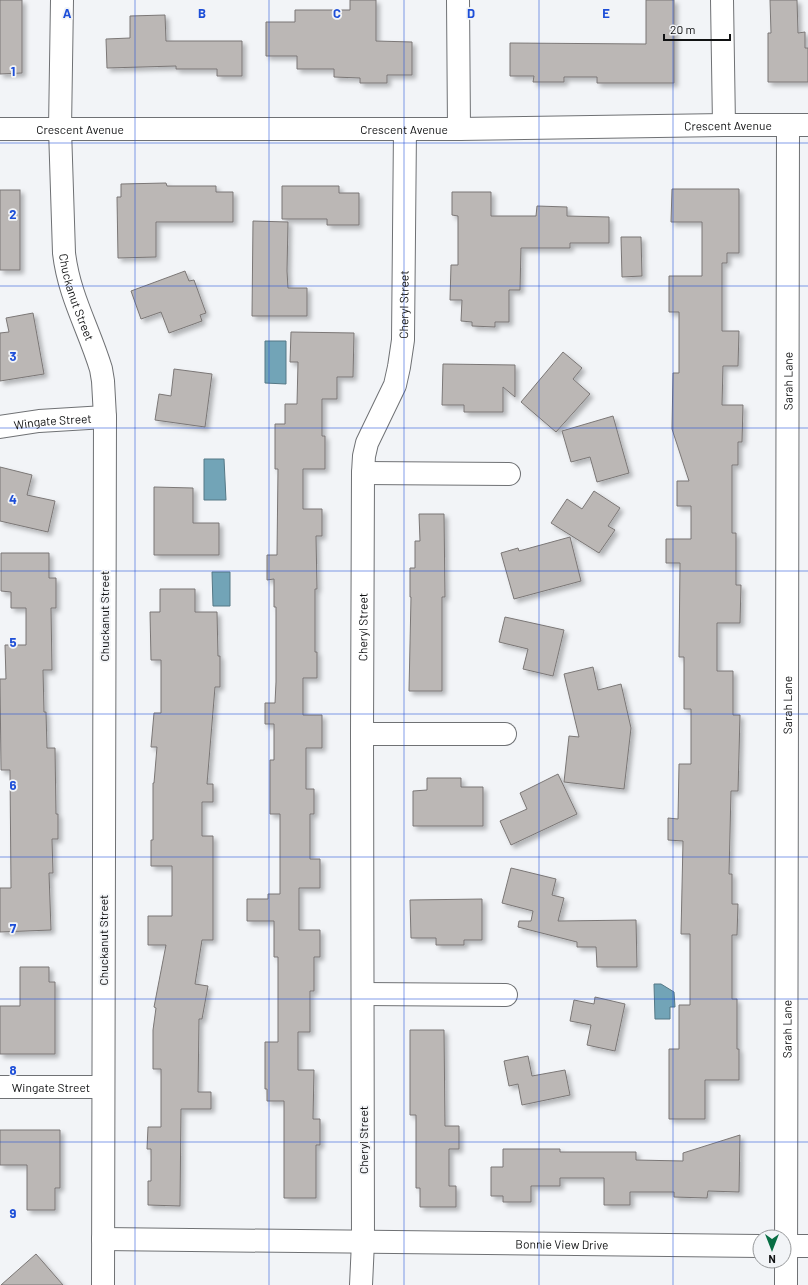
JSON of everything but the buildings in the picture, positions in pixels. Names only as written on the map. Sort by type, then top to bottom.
[{"type":"street","name":"Chuckanut Street","points":[[62,0],[60,129],[66,268],[72,294],[101,369],[105,417],[102,1087],[103,1285]]},
{"type":"street","points":[[458,0],[459,129]]},
{"type":"street","points":[[722,0],[724,125]]},
{"type":"street","name":"Crescent Avenue","points":[[0,129],[459,129],[798,125]]},
{"type":"street","name":"Sarah Lane","points":[[785,1229],[798,125]]},
{"type":"street","name":"Cheryl Street","points":[[361,1285],[363,1242],[363,473],[364,456],[367,443],[390,399],[395,385],[402,347],[405,128]]},
{"type":"street","name":"Wingate Street","points":[[0,428],[39,422],[105,417]]},
{"type":"street","points":[[363,473],[510,474]]},
{"type":"street","points":[[362,734],[505,734]]},
{"type":"street","points":[[363,994],[506,995]]},
{"type":"street","name":"Wingate Street","points":[[0,1087],[102,1087]]},
{"type":"street","name":"Bonnie View Drive","points":[[102,1239],[752,1246]]},
{"type":"street","points":[[792,1246],[808,1246]]},
{"type":"street","name":"Sarah Lane","points":[[786,1269],[786,1285]]},
{"type":"water","points":[[265,341],[286,341],[286,384],[265,383]]},
{"type":"water","points":[[204,459],[224,459],[226,500],[204,500]]},
{"type":"water","points":[[212,572],[230,572],[230,606],[213,606]]},
{"type":"water","points":[[654,984],[661,984],[674,992],[675,1007],[670,1007],[670,1019],[655,1019]]}]
